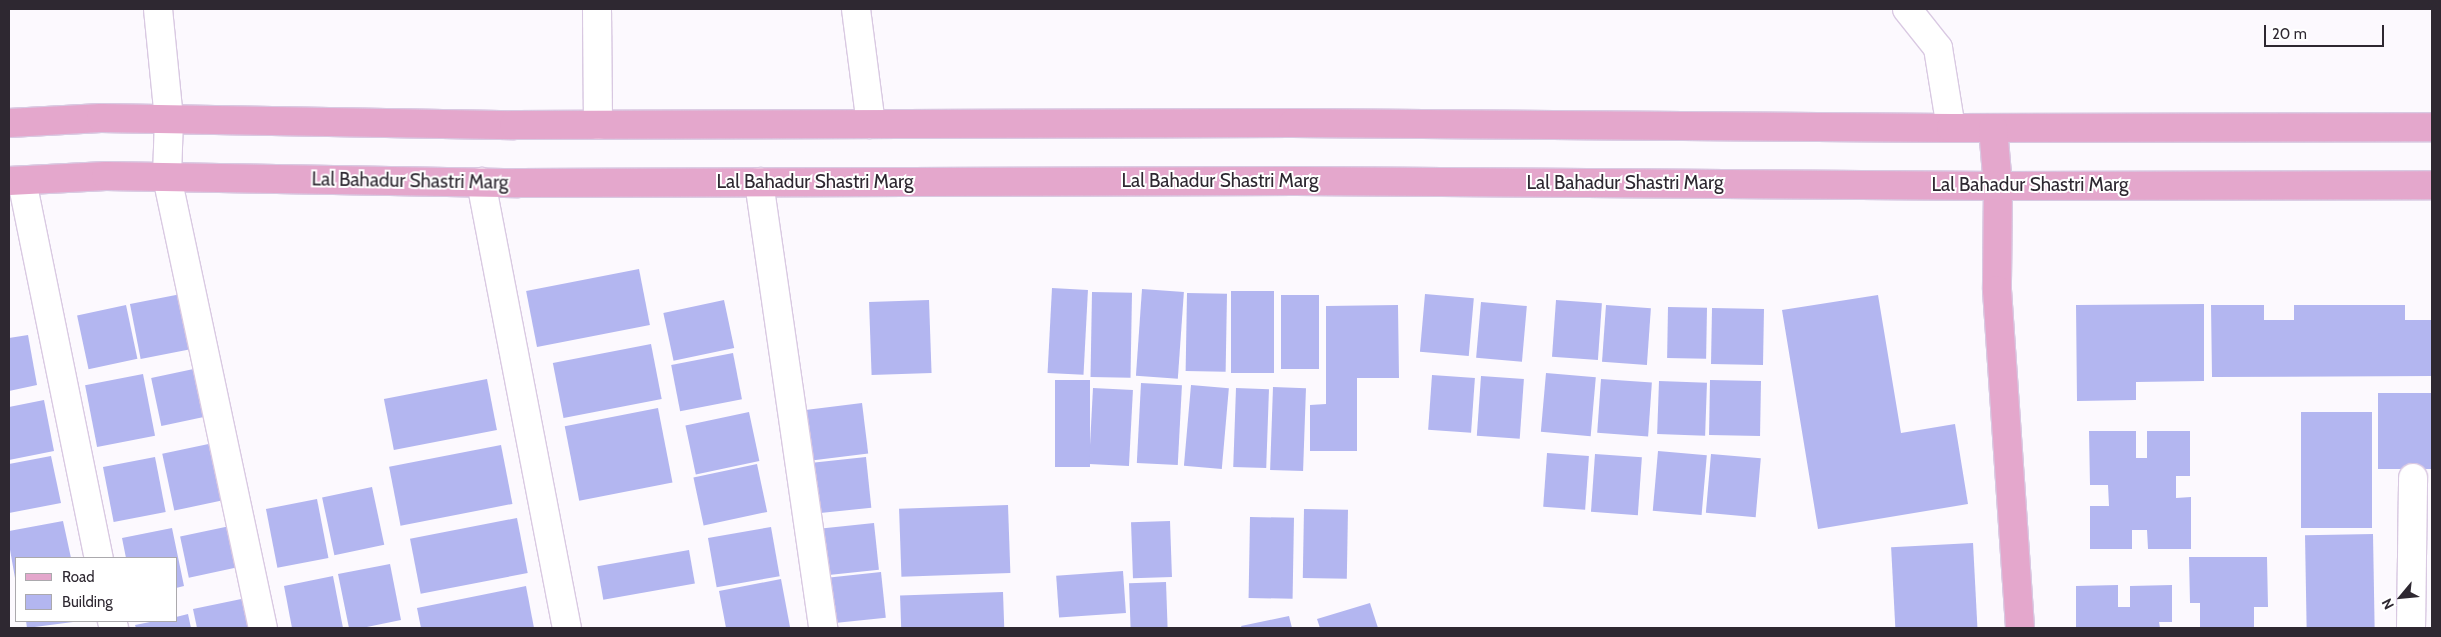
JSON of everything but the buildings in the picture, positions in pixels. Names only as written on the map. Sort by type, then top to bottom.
[{"type":"main road","points":[[9,123],[101,118],[598,125],[1303,123],[1951,128],[2432,127]]},
{"type":"main road","points":[[1993,128],[1998,186],[1997,290],[2020,628]]},
{"type":"main road","name":"Lal Bahadur Shastri Marg","points":[[15,181],[106,176],[481,182],[1307,181],[1998,186],[2432,185]]},
{"type":"street","points":[[158,9],[169,119],[167,177],[263,628]]},
{"type":"street","points":[[597,9],[598,125]]},
{"type":"street","points":[[856,9],[871,124]]},
{"type":"street","points":[[1907,9],[1938,48],[1951,128]]},
{"type":"street","points":[[15,181],[99,557]]},
{"type":"street","points":[[481,182],[567,628]]},
{"type":"street","points":[[758,182],[823,628]]},
{"type":"street","points":[[2411,628],[2413,478]]}]
